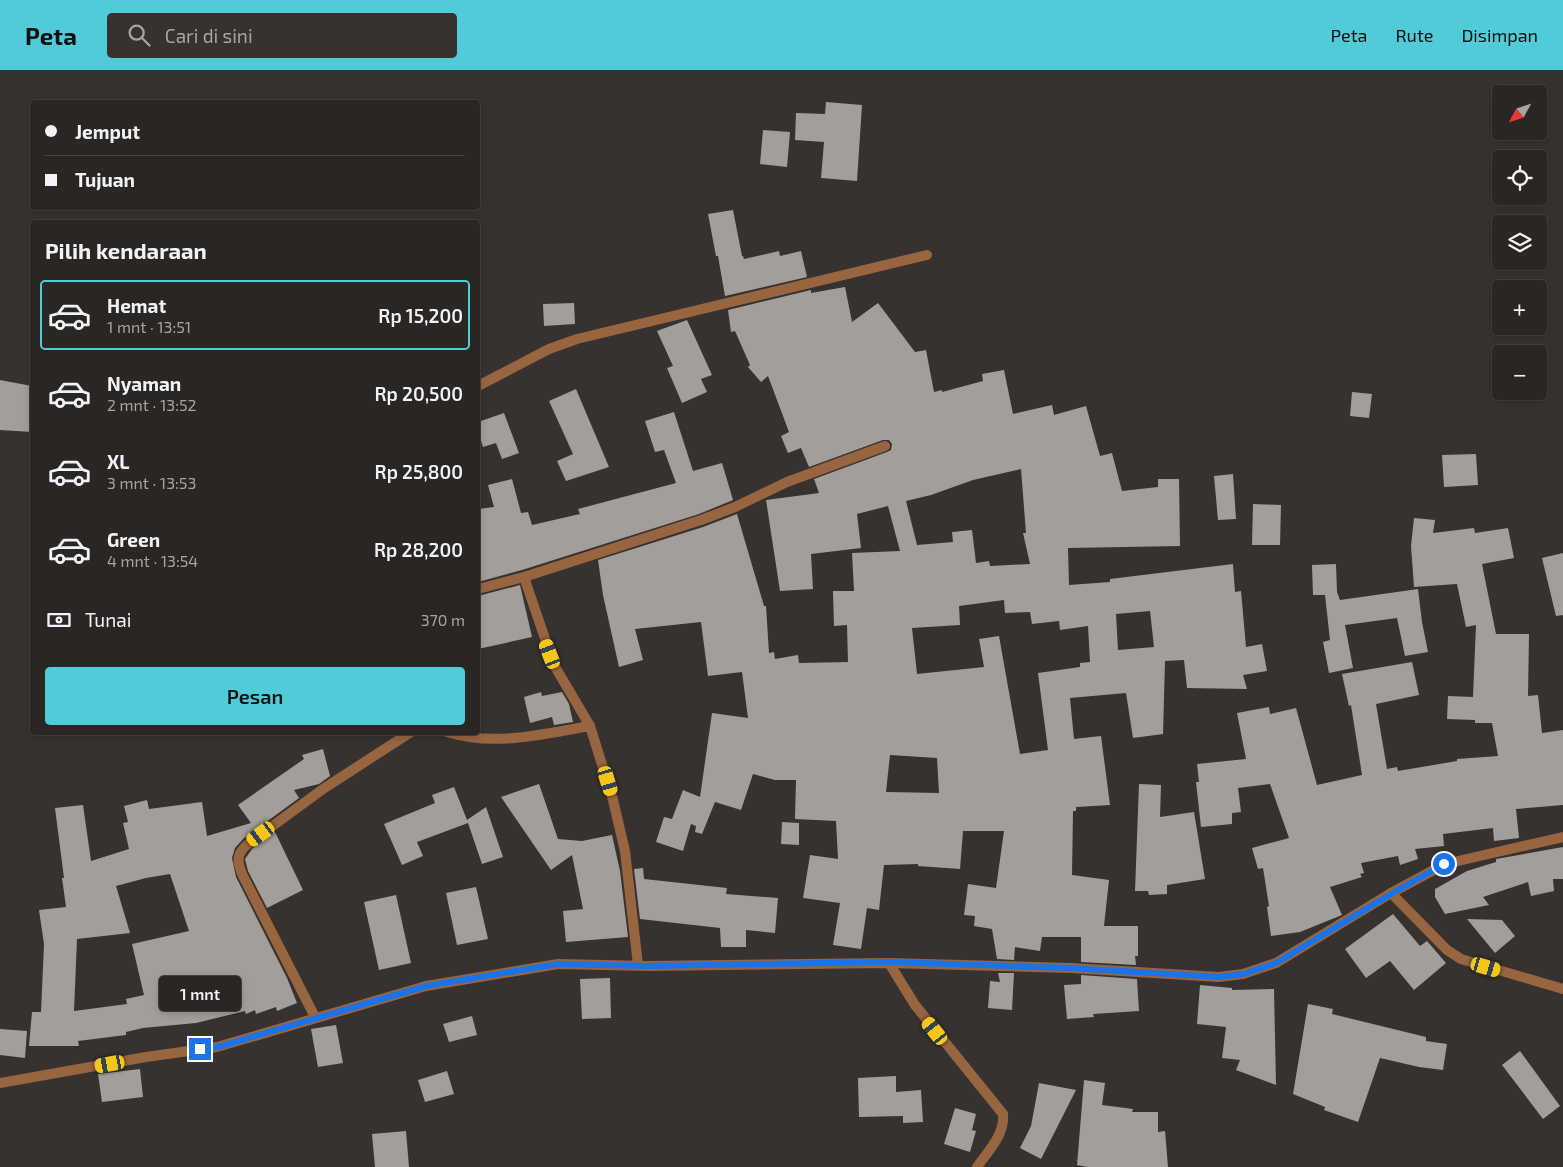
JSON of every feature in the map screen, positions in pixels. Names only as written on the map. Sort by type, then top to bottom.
[{"type":"street","points":[[480,385],[549,349],[577,339],[927,255]]},
{"type":"street","points":[[480,588],[524,577],[701,520],[735,507],[787,482],[885,446]]},
{"type":"street","points":[[524,577],[554,665],[590,726],[614,800],[625,851],[638,966]]},
{"type":"street","points":[[456,735],[464,738],[492,740],[520,738],[590,726]]},
{"type":"street","points":[[315,1017],[242,874],[238,856],[241,849],[323,789],[406,735]]},
{"type":"street","points":[[0,1083],[146,1057],[218,1047],[426,986],[558,964],[638,966],[889,962],[1071,968],[1219,977],[1243,974],[1276,963],[1444,864],[1563,837]]},
{"type":"street","points":[[1391,894],[1447,950],[1461,960],[1563,988]]},
{"type":"street","points":[[889,962],[914,1005],[1003,1114],[1004,1123],[1002,1131],[977,1167]]},
{"type":"building","points":[[826,102],[862,105],[857,181],[821,178],[824,142],[795,140],[796,113],[825,114]]},
{"type":"building","points":[[763,130],[790,132],[787,167],[760,164]]},
{"type":"building","points":[[733,210],[744,259],[779,251],[780,256],[801,251],[807,277],[725,296],[708,214]]},
{"type":"building","points":[[845,287],[852,322],[878,303],[915,352],[926,350],[934,392],[942,390],[942,392],[983,381],[982,374],[1004,370],[1013,414],[1052,405],[1054,415],[1086,406],[1100,456],[1112,453],[1122,491],[1158,487],[1158,479],[1179,479],[1180,546],[1068,548],[1069,585],[1110,582],[1110,579],[1233,564],[1235,592],[1241,591],[1246,647],[1262,644],[1267,671],[1243,675],[1247,689],[1187,688],[1184,660],[1165,661],[1163,734],[1133,738],[1126,693],[1070,698],[1074,739],[1101,736],[1110,805],[1076,807],[1076,811],[1073,811],[1072,875],[1109,880],[1104,926],[1138,926],[1138,956],[1135,956],[1136,965],[1081,962],[1081,937],[1042,937],[1040,951],[1015,947],[1014,960],[997,959],[992,929],[974,926],[975,916],[964,915],[968,884],[996,888],[1004,831],[963,831],[960,869],[918,866],[918,864],[884,865],[879,910],[867,908],[861,949],[833,945],[840,903],[803,898],[810,855],[838,859],[836,821],[795,819],[796,780],[775,780],[753,774],[741,810],[715,802],[702,834],[695,832],[696,826],[691,824],[683,851],[656,842],[664,817],[672,819],[683,790],[700,797],[712,713],[748,718],[742,672],[708,676],[701,622],[635,629],[643,660],[619,667],[603,595],[598,560],[703,527],[737,514],[764,606],[766,606],[769,653],[774,652],[775,659],[798,655],[799,663],[848,662],[847,625],[834,626],[833,591],[854,591],[852,553],[900,551],[888,506],[857,514],[861,548],[811,554],[813,589],[780,591],[766,500],[819,493],[814,479],[887,452],[891,450],[892,444],[889,440],[883,440],[809,467],[801,448],[788,453],[781,436],[789,432],[768,376],[761,382],[748,367],[750,365],[735,331],[731,332],[728,310],[811,290],[811,293]],"holes":[[[1021,469],[1026,533],[1023,533],[1030,564],[990,566],[989,561],[976,563],[972,530],[952,532],[953,542],[917,545],[906,501],[931,495],[973,480]],[[1004,600],[1005,613],[1030,612],[1032,624],[1059,621],[1060,630],[1088,626],[1090,662],[1080,663],[1080,667],[1038,673],[1048,750],[1020,754],[999,636],[979,639],[984,667],[917,674],[912,628],[960,625],[959,606]],[[1150,611],[1154,647],[1118,650],[1116,614]],[[890,755],[937,758],[939,793],[886,792]]]},
{"type":"building","points":[[574,303],[575,324],[544,326],[543,304]]},
{"type":"building","points":[[687,320],[712,375],[701,379],[707,392],[682,403],[667,368],[673,366],[657,331]]},
{"type":"building","points":[[0,380],[30,386],[30,432],[0,430]]},
{"type":"building","points":[[576,389],[609,467],[566,481],[557,461],[573,454],[549,401]]},
{"type":"building","points":[[1352,392],[1372,394],[1369,418],[1350,416]]},
{"type":"building","points":[[674,412],[693,471],[722,463],[733,500],[699,514],[480,581],[480,509],[494,507],[488,485],[512,479],[521,513],[528,512],[532,525],[580,514],[578,509],[676,483],[664,450],[655,452],[645,421]]},
{"type":"building","points":[[504,413],[519,453],[502,459],[496,443],[483,447],[480,437],[480,421]]},
{"type":"building","points":[[1476,454],[1478,485],[1444,487],[1442,455]]},
{"type":"building","points":[[1233,474],[1236,519],[1218,520],[1214,476]]},
{"type":"building","points":[[1253,504],[1281,505],[1280,545],[1252,545]]},
{"type":"building","points":[[1414,518],[1435,520],[1433,533],[1474,528],[1475,533],[1508,528],[1514,558],[1482,564],[1496,634],[1529,634],[1528,696],[1538,695],[1542,733],[1563,730],[1563,805],[1516,809],[1519,838],[1494,841],[1493,828],[1443,834],[1444,846],[1415,849],[1418,859],[1400,865],[1398,856],[1361,863],[1364,873],[1360,874],[1362,877],[1330,887],[1342,915],[1300,932],[1271,936],[1267,907],[1269,906],[1263,868],[1258,869],[1252,848],[1289,838],[1270,784],[1238,788],[1241,812],[1232,813],[1232,824],[1201,827],[1196,782],[1199,782],[1197,764],[1246,759],[1237,713],[1269,707],[1270,714],[1296,708],[1317,785],[1362,775],[1351,705],[1349,706],[1342,674],[1412,662],[1419,695],[1376,704],[1387,769],[1397,767],[1398,771],[1457,761],[1457,759],[1498,756],[1492,723],[1475,723],[1475,720],[1447,719],[1448,696],[1473,697],[1476,625],[1466,627],[1457,584],[1414,587],[1411,546]]},
{"type":"building","points":[[1563,553],[1563,615],[1556,616],[1542,558]]},
{"type":"building","points":[[1336,564],[1337,592],[1340,600],[1418,589],[1428,652],[1405,656],[1397,618],[1345,625],[1353,668],[1329,673],[1323,642],[1330,640],[1325,595],[1313,595],[1312,565]]},
{"type":"building","points":[[520,585],[532,637],[480,649],[480,595]]},
{"type":"building","points":[[541,692],[542,696],[562,692],[569,704],[573,722],[554,725],[552,717],[530,723],[524,697]]},
{"type":"building","points":[[323,749],[330,776],[319,784],[294,790],[299,798],[243,839],[235,848],[232,858],[236,877],[287,978],[297,1003],[277,1011],[276,1007],[256,1014],[255,1010],[246,1014],[245,1011],[196,1023],[143,1028],[126,1032],[126,1035],[78,1041],[79,1046],[29,1046],[32,1012],[41,1012],[44,944],[39,910],[66,907],[55,808],[83,805],[91,861],[129,849],[123,823],[128,822],[124,806],[147,800],[149,809],[202,802],[207,836],[251,823],[238,805],[304,759],[302,755]],"holes":[[[170,874],[189,931],[132,944],[144,995],[126,999],[127,1004],[74,1011],[77,939],[130,933],[116,886]]]},
{"type":"building","points":[[539,784],[558,839],[582,841],[612,835],[620,871],[628,937],[566,942],[563,911],[583,909],[572,855],[551,870],[501,797]]},
{"type":"building","points":[[1139,784],[1161,785],[1160,817],[1194,812],[1205,879],[1167,885],[1167,894],[1149,895],[1148,891],[1135,891]]},
{"type":"building","points":[[454,787],[467,820],[486,807],[503,857],[482,864],[468,823],[417,842],[423,856],[402,865],[384,824],[435,803],[432,795]]},
{"type":"building","points":[[782,822],[799,823],[799,845],[781,844]]},
{"type":"building","points":[[275,832],[303,890],[267,908],[248,871],[245,859],[252,849]]},
{"type":"building","points":[[1563,847],[1563,879],[1553,879],[1554,891],[1531,896],[1528,882],[1483,897],[1489,905],[1445,914],[1435,897],[1435,889],[1467,871],[1496,862],[1496,859]]},
{"type":"building","points":[[643,868],[644,879],[727,888],[726,894],[778,898],[775,933],[746,930],[746,947],[721,947],[720,928],[640,919],[634,869]]},
{"type":"building","points":[[476,887],[488,939],[457,945],[446,893]]},
{"type":"building","points":[[396,895],[411,963],[379,970],[364,902]]},
{"type":"building","points":[[1393,914],[1420,946],[1427,941],[1446,963],[1414,990],[1390,961],[1366,978],[1345,949]]},
{"type":"building","points":[[1467,919],[1502,920],[1515,936],[1495,953]]},
{"type":"building","points":[[998,973],[1014,973],[1012,1010],[988,1008],[990,981],[1000,982]]},
{"type":"building","points":[[1081,975],[1137,979],[1139,1011],[1093,1014],[1094,1017],[1067,1019],[1064,985],[1081,984]]},
{"type":"building","points":[[610,978],[611,1018],[582,1019],[580,979]]},
{"type":"building","points":[[1200,985],[1232,988],[1232,990],[1274,989],[1276,1085],[1236,1070],[1240,1060],[1222,1058],[1226,1027],[1197,1024]]},
{"type":"building","points":[[1308,1004],[1333,1009],[1332,1014],[1426,1037],[1426,1041],[1447,1044],[1443,1070],[1419,1067],[1380,1058],[1358,1122],[1324,1110],[1325,1107],[1293,1094]]},
{"type":"building","points":[[472,1016],[477,1035],[449,1042],[443,1024]]},
{"type":"building","points":[[336,1025],[343,1063],[318,1067],[311,1029]]},
{"type":"building","points":[[0,1029],[27,1031],[25,1058],[0,1055]]},
{"type":"building","points":[[1520,1051],[1560,1106],[1543,1119],[1502,1065]]},
{"type":"building","points":[[140,1069],[143,1097],[102,1102],[98,1074]]},
{"type":"building","points":[[447,1071],[454,1094],[425,1102],[418,1080]]},
{"type":"building","points":[[896,1076],[896,1092],[921,1090],[923,1122],[903,1123],[903,1116],[859,1117],[858,1078]]},
{"type":"building","points":[[1084,1080],[1105,1083],[1102,1105],[1133,1109],[1132,1112],[1158,1112],[1158,1132],[1165,1131],[1168,1167],[1088,1167],[1077,1165]]},
{"type":"building","points":[[1039,1083],[1076,1090],[1041,1159],[1020,1148],[1031,1126]]},
{"type":"building","points":[[955,1108],[976,1114],[972,1130],[976,1131],[970,1152],[944,1144]]},
{"type":"building","points":[[406,1131],[409,1167],[375,1167],[372,1134]]},
{"type":"route","points":[[200,1049],[218,1047],[426,986],[558,964],[648,966],[889,962],[1071,968],[1219,977],[1243,974],[1276,963],[1444,864]]}]
